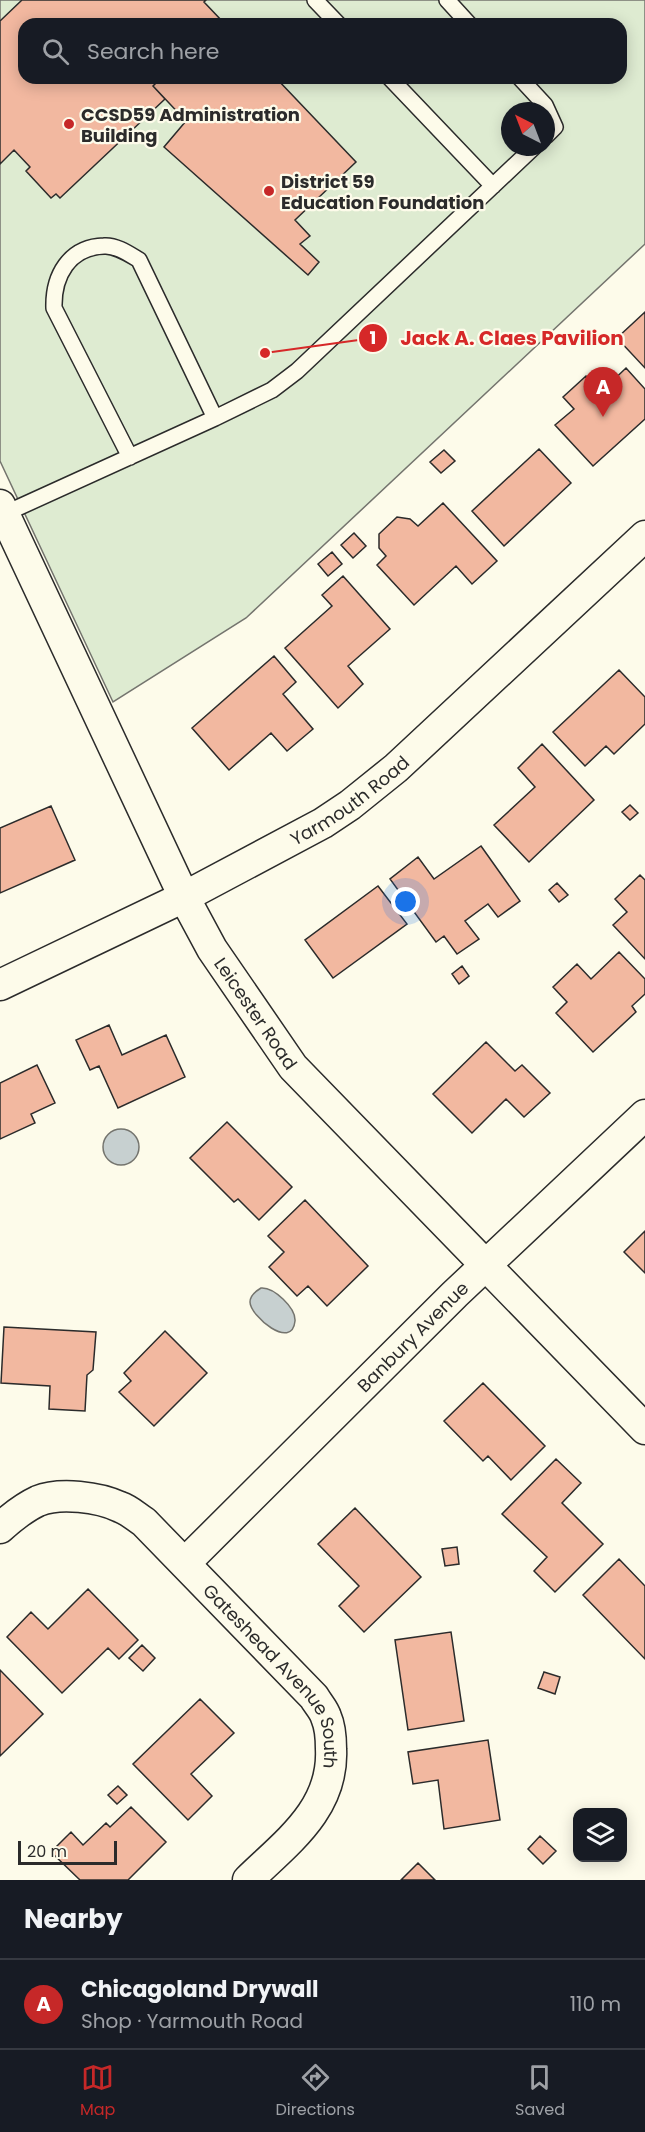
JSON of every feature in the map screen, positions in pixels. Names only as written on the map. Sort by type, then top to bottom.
[{"type":"street","name":"Leicester Road","points":[[2,512],[184,897],[212,949],[293,1067],[645,1429]]},
{"type":"street","name":"Yarmouth Road","points":[[0,985],[184,897],[323,823],[350,805],[396,768],[645,536]]},
{"type":"street","name":"Banbury Avenue","points":[[185,1563],[485,1265],[645,1115]]},
{"type":"street","name":"Gateshead Avenue South","points":[[0,1528],[19,1512],[40,1500],[69,1497],[98,1498],[122,1507],[144,1522],[314,1698],[327,1717],[331,1740],[332,1765],[321,1802],[305,1824],[248,1880]]},
{"type":"lane","points":[[315,0],[332,18]]},
{"type":"lane","points":[[447,0],[464,18]]},
{"type":"lane","points":[[396,84],[493,186]]},
{"type":"lane","points":[[526,84],[542,102]]},
{"type":"lane","points":[[2,512],[130,457],[272,390],[297,371],[525,156]]},
{"type":"lane","points":[[130,457],[54,308],[54,291],[60,275],[70,258],[86,249],[106,245],[122,250],[139,260],[215,418]]},
{"type":"green space","points":[[0,0],[645,0],[645,244],[246,618],[113,702],[0,461]]},
{"type":"shaded area","points":[[121,1129],[134,1134],[139,1147],[134,1160],[121,1165],[108,1160],[103,1147],[108,1134]]},
{"type":"shaded area","points":[[261,1288],[278,1295],[292,1310],[295,1321],[292,1329],[287,1333],[271,1328],[252,1308],[250,1300]]},
{"type":"building","name":"CCSD59 Administration Building","points":[[22,0],[206,0],[204,2],[219,18],[18,18],[18,84],[155,84],[153,86],[165,99],[60,198],[56,194],[51,198],[26,171],[30,167],[14,150],[0,164],[0,21]]},
{"type":"building","name":"District 59 Education Foundation","points":[[155,84],[282,84],[356,162],[295,220],[310,236],[300,244],[319,262],[308,275],[164,147],[186,121],[153,86]]},
{"type":"building","points":[[645,312],[645,368],[617,338]]},
{"type":"building","points":[[626,368],[645,389],[645,419],[593,466],[555,425],[574,409],[563,397],[586,376],[601,392]]},
{"type":"building","points":[[539,449],[571,483],[504,546],[472,511]]},
{"type":"building","points":[[444,450],[455,461],[441,473],[430,462]]},
{"type":"building","points":[[443,503],[497,561],[472,584],[456,566],[414,605],[377,565],[386,556],[379,548],[379,534],[397,517],[410,519],[418,526]]},
{"type":"building","points":[[354,533],[366,546],[353,558],[341,545]]},
{"type":"building","points":[[332,552],[342,564],[328,576],[318,564]]},
{"type":"building","points":[[343,576],[390,629],[348,666],[363,684],[338,708],[285,648],[332,606],[322,595]]},
{"type":"building","points":[[274,656],[296,682],[283,694],[313,729],[287,751],[271,733],[229,770],[192,728]]},
{"type":"building","points":[[619,670],[645,697],[645,724],[614,754],[606,746],[585,766],[553,732]]},
{"type":"building","points":[[542,744],[594,800],[529,862],[494,825],[535,787],[518,768]]},
{"type":"building","points":[[630,805],[638,813],[630,820],[622,812]]},
{"type":"building","points":[[51,806],[75,860],[0,893],[0,828]]},
{"type":"building","points":[[481,846],[520,901],[498,917],[488,904],[465,921],[479,939],[457,954],[444,936],[436,942],[390,879],[418,857],[434,879]]},
{"type":"building","points":[[640,875],[645,880],[645,959],[613,925],[627,912],[615,899]]},
{"type":"building","points":[[557,883],[568,895],[559,902],[549,890]]},
{"type":"building","points":[[378,886],[407,924],[333,978],[305,940]]},
{"type":"building","points":[[619,952],[645,979],[645,994],[632,1006],[636,1012],[593,1052],[556,1013],[567,1002],[553,987],[577,964],[591,979]]},
{"type":"building","points":[[462,966],[469,976],[459,984],[452,974]]},
{"type":"building","points":[[109,1025],[122,1055],[166,1035],[185,1077],[118,1108],[99,1066],[90,1070],[76,1040]]},
{"type":"building","points":[[486,1042],[515,1071],[522,1065],[550,1093],[524,1117],[506,1099],[472,1133],[433,1094]]},
{"type":"building","points":[[37,1065],[55,1103],[31,1114],[35,1123],[0,1139],[0,1083]]},
{"type":"building","points":[[227,1122],[292,1187],[259,1220],[238,1199],[234,1202],[190,1158]]},
{"type":"building","points":[[305,1200],[368,1266],[327,1306],[308,1286],[297,1296],[269,1267],[284,1252],[268,1236]]},
{"type":"building","points":[[645,1231],[645,1273],[624,1252]]},
{"type":"building","points":[[4,1327],[96,1332],[93,1370],[87,1375],[85,1411],[49,1409],[50,1386],[1,1383]]},
{"type":"building","points":[[165,1331],[207,1373],[154,1426],[119,1392],[131,1381],[124,1373]]},
{"type":"building","points":[[483,1383],[545,1446],[511,1480],[488,1456],[483,1461],[444,1421]]},
{"type":"building","points":[[556,1459],[581,1483],[562,1503],[603,1544],[555,1592],[534,1571],[547,1557],[502,1514]]},
{"type":"building","points":[[355,1508],[421,1577],[364,1632],[339,1606],[359,1586],[318,1544]]},
{"type":"building","points":[[457,1547],[459,1564],[445,1566],[442,1549]]},
{"type":"building","points":[[619,1559],[645,1586],[645,1659],[583,1595]]},
{"type":"building","points":[[88,1589],[138,1640],[119,1659],[108,1648],[62,1693],[7,1637],[31,1612],[48,1629]]},
{"type":"building","points":[[451,1632],[464,1721],[408,1730],[395,1640]]},
{"type":"building","points":[[142,1645],[155,1658],[143,1671],[129,1658]]},
{"type":"building","points":[[0,1670],[43,1714],[0,1756]]},
{"type":"building","points":[[544,1672],[560,1677],[555,1694],[538,1688]]},
{"type":"building","points":[[200,1699],[234,1733],[191,1774],[212,1796],[188,1820],[133,1764]]},
{"type":"building","points":[[488,1740],[500,1820],[444,1829],[438,1780],[413,1784],[408,1752]]},
{"type":"building","points":[[118,1786],[127,1795],[117,1804],[108,1795]]},
{"type":"building","points":[[131,1807],[166,1842],[128,1880],[80,1880],[51,1852],[71,1832],[83,1845],[106,1823],[110,1827]]},
{"type":"building","points":[[540,1836],[556,1851],[543,1864],[528,1849]]},
{"type":"building","points":[[418,1863],[435,1880],[401,1880]]},
{"type":"place","name":"CCSD59 Administration Building","points":[[69,124]]},
{"type":"place","name":"District 59 Education Foundation","points":[[269,191]]},
{"type":"place","name":"Jack A. Claes Pavilion","points":[[265,353]]},
{"type":"place","name":"Chicagoland Drywall","points":[[603,417]]}]
